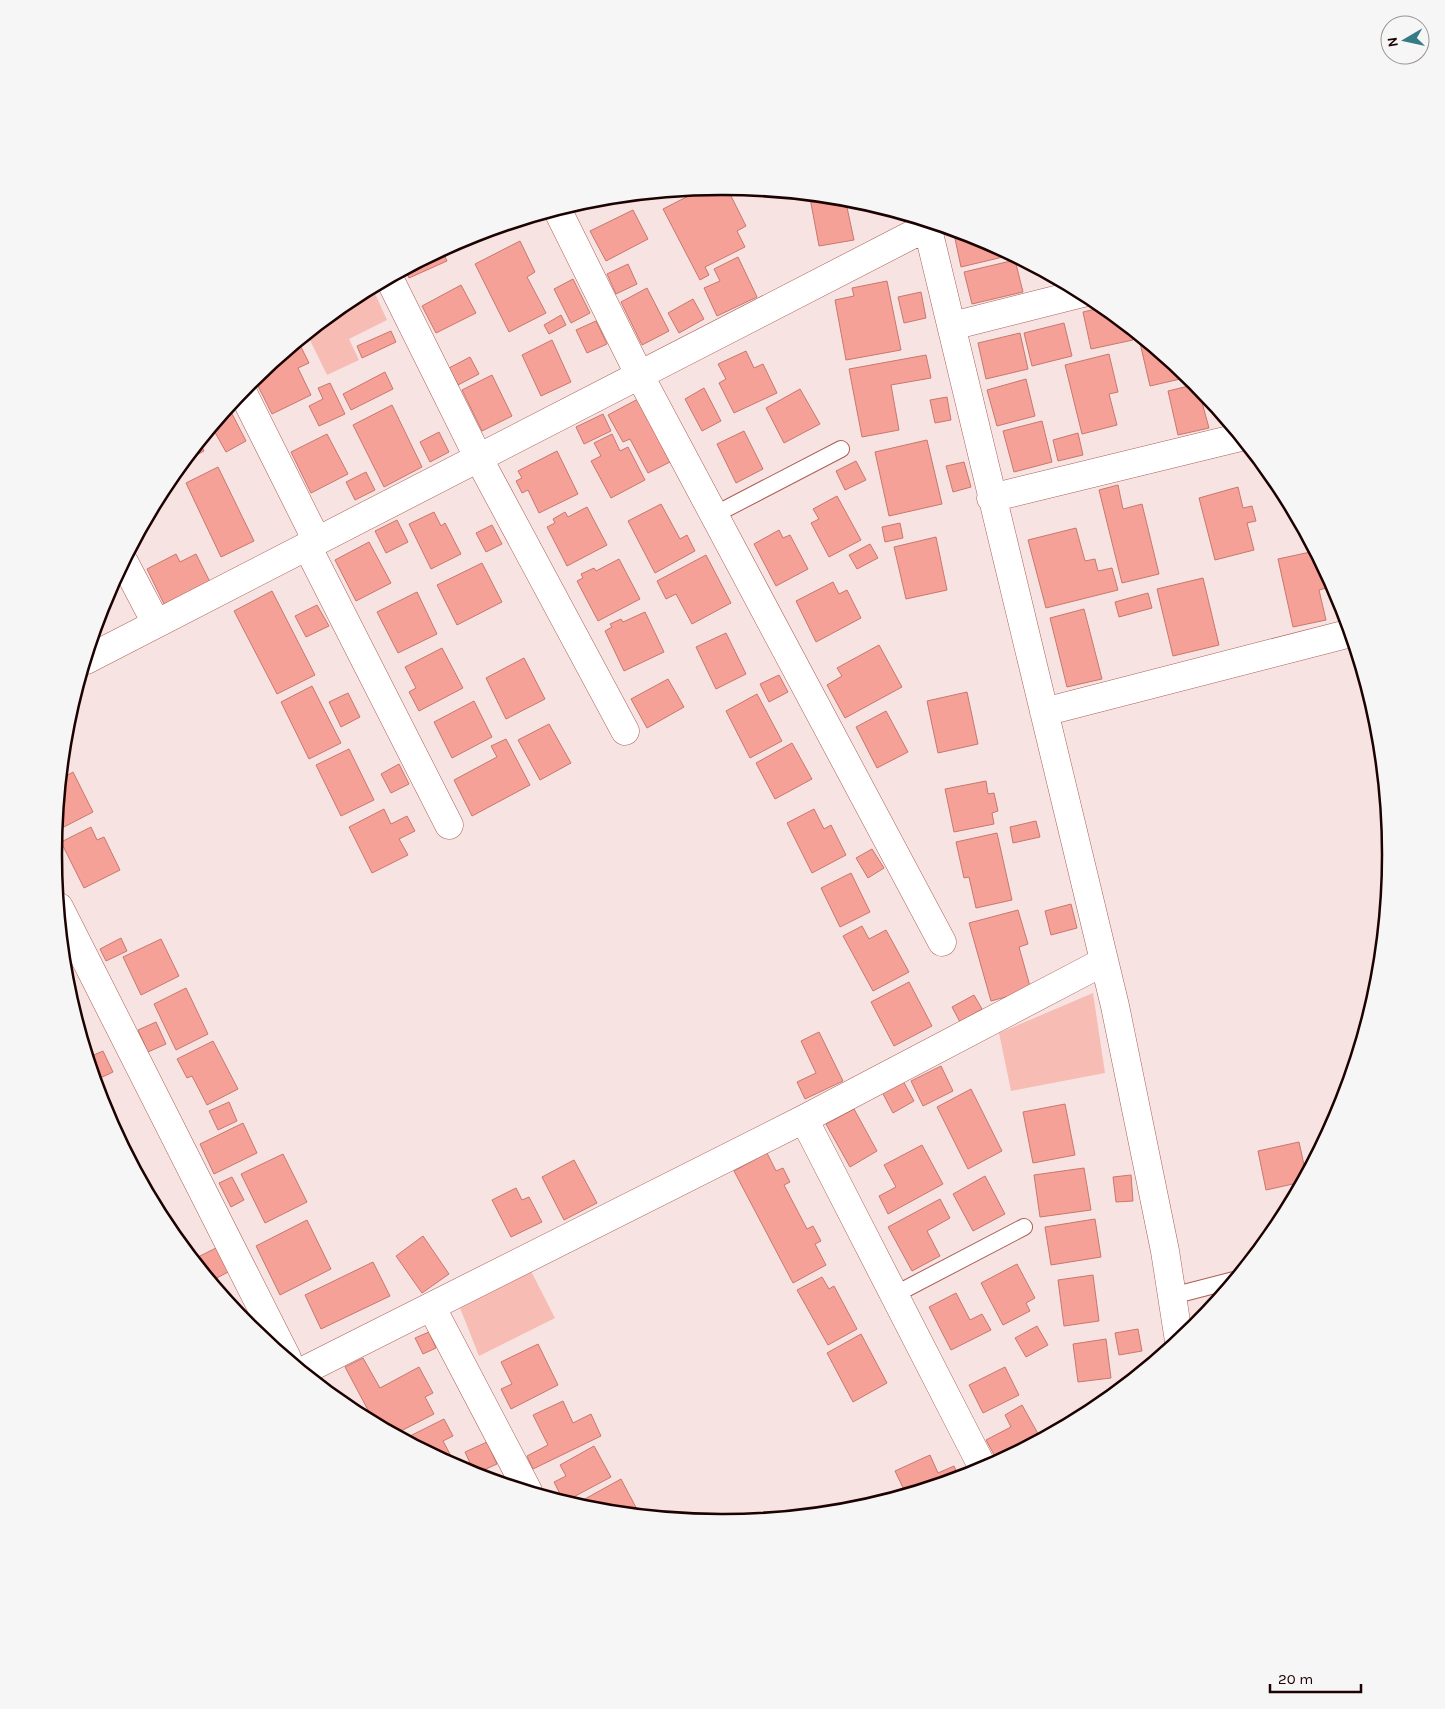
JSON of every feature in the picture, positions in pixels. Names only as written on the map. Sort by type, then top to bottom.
[{"type":"street","points":[[560,215],[640,376],[942,942]]},
{"type":"street","points":[[94,656],[640,376],[922,226]]},
{"type":"street","points":[[927,227],[1117,1015],[1178,1332]]},
{"type":"street","points":[[392,284],[479,459],[624,731]]},
{"type":"street","points":[[952,326],[1072,296]]},
{"type":"street","points":[[246,399],[312,544],[450,825]]},
{"type":"street","points":[[991,498],[1235,439]]},
{"type":"street","points":[[128,570],[156,623]]},
{"type":"street","points":[[1044,712],[1344,635]]},
{"type":"street","points":[[66,921],[280,1344]]},
{"type":"street","points":[[309,1369],[804,1119],[1103,962]]},
{"type":"street","points":[[804,1119],[980,1462]]},
{"type":"street","points":[[432,1308],[524,1483]]},
{"type":"lane","points":[[714,515],[841,449]]},
{"type":"lane","points":[[894,1295],[1024,1227]]},
{"type":"lane","points":[[1172,1296],[1225,1282]]},
{"type":"shaded area","points":[[375,294],[387,320],[349,339],[359,360],[327,375],[310,340]]},
{"type":"shaded area","points":[[1093,993],[1105,1073],[1011,1091],[999,1033]]},
{"type":"shaded area","points":[[531,1271],[555,1318],[479,1356],[460,1308]]},
{"type":"building","points":[[730,194],[746,226],[737,231],[745,247],[705,267],[709,275],[700,280],[663,209],[689,196]]},
{"type":"building","points":[[810,200],[847,206],[854,240],[819,246]]},
{"type":"building","points":[[633,210],[648,239],[606,261],[590,231]]},
{"type":"building","points":[[955,237],[1002,257],[961,267]]},
{"type":"building","points":[[520,241],[535,272],[527,277],[546,313],[509,332],[475,264]]},
{"type":"building","points":[[445,257],[447,261],[409,278],[408,275]]},
{"type":"building","points":[[738,257],[757,297],[717,316],[704,288],[720,281],[714,269]]},
{"type":"building","points":[[1010,261],[1016,264],[1023,292],[972,304],[964,272]]},
{"type":"building","points":[[628,264],[637,284],[616,294],[607,274]]},
{"type":"building","points":[[573,279],[590,313],[571,323],[554,289]]},
{"type":"building","points":[[887,281],[901,350],[846,360],[835,300],[854,296],[852,288]]},
{"type":"building","points":[[461,285],[476,313],[436,333],[422,306]]},
{"type":"building","points":[[647,288],[669,331],[642,345],[621,302]]},
{"type":"building","points":[[921,292],[926,318],[904,323],[898,297]]},
{"type":"building","points":[[693,299],[704,319],[679,333],[668,313]]},
{"type":"building","points":[[1094,310],[1124,331],[1133,340],[1091,349],[1083,312]]},
{"type":"building","points":[[561,315],[566,325],[549,334],[544,325]]},
{"type":"building","points":[[596,321],[607,344],[587,353],[576,330]]},
{"type":"building","points":[[1064,323],[1072,356],[1032,366],[1024,333]]},
{"type":"building","points":[[391,331],[396,342],[362,358],[357,346]]},
{"type":"building","points":[[1020,333],[1028,369],[986,379],[978,343]]},
{"type":"building","points":[[552,340],[571,382],[541,396],[522,355]]},
{"type":"building","points":[[1140,344],[1180,379],[1150,386]]},
{"type":"building","points":[[301,347],[309,363],[298,368],[311,395],[272,414],[258,386]]},
{"type":"building","points":[[746,351],[754,368],[763,364],[777,393],[734,413],[719,383],[726,379],[718,364]]},
{"type":"building","points":[[1109,354],[1118,392],[1109,394],[1117,425],[1082,434],[1065,365]]},
{"type":"building","points":[[926,355],[931,378],[891,385],[899,430],[862,437],[849,369]]},
{"type":"building","points":[[470,357],[479,374],[458,385],[449,368]]},
{"type":"building","points":[[385,372],[393,389],[351,410],[343,394]]},
{"type":"building","points":[[492,375],[512,416],[482,431],[462,390]]},
{"type":"building","points":[[1026,379],[1035,416],[997,426],[987,390]]},
{"type":"building","points":[[330,383],[345,414],[319,426],[309,406],[323,399],[318,388]]},
{"type":"building","points":[[1187,386],[1202,401],[1209,428],[1178,435],[1168,391]]},
{"type":"building","points":[[704,388],[721,421],[702,431],[685,399]]},
{"type":"building","points":[[800,389],[820,424],[784,443],[766,408]]},
{"type":"building","points":[[947,397],[951,420],[935,423],[930,400]]},
{"type":"building","points":[[638,399],[670,462],[648,473],[630,439],[623,442],[608,415]]},
{"type":"building","points":[[392,405],[422,467],[384,487],[353,425]]},
{"type":"building","points":[[232,413],[246,441],[226,452],[215,433]]},
{"type":"building","points":[[603,414],[611,431],[584,444],[576,427]]},
{"type":"building","points":[[1042,421],[1052,462],[1014,472],[1003,431]]},
{"type":"building","points":[[744,431],[763,469],[736,483],[717,444]]},
{"type":"building","points":[[439,432],[449,452],[430,462],[420,442]]},
{"type":"building","points":[[1078,433],[1083,455],[1058,461],[1053,440]]},
{"type":"building","points":[[327,434],[348,474],[311,493],[291,452]]},
{"type":"building","points":[[612,434],[620,451],[628,447],[645,480],[611,498],[591,461],[601,456],[594,443]]},
{"type":"building","points":[[927,440],[942,504],[889,516],[875,452]]},
{"type":"building","points":[[557,451],[578,494],[539,513],[528,490],[522,493],[516,481],[522,478],[518,471]]},
{"type":"building","points":[[856,461],[866,480],[845,490],[836,471]]},
{"type":"building","points":[[964,462],[971,487],[953,492],[946,466]]},
{"type":"building","points":[[218,467],[254,541],[221,557],[186,483]]},
{"type":"building","points":[[366,472],[375,490],[355,500],[346,482]]},
{"type":"building","points":[[1118,485],[1123,509],[1142,504],[1159,574],[1122,583],[1099,490]]},
{"type":"building","points":[[1238,487],[1243,508],[1252,506],[1256,521],[1247,523],[1254,550],[1215,560],[1199,498]]},
{"type":"building","points":[[837,496],[861,540],[829,557],[811,523],[819,519],[813,509]]},
{"type":"building","points":[[661,504],[680,539],[687,535],[695,551],[655,573],[628,521]]},
{"type":"building","points":[[587,507],[607,545],[567,566],[547,527],[555,523],[553,519],[565,512],[568,517]]},
{"type":"building","points":[[434,512],[441,526],[445,523],[461,554],[431,569],[409,524]]},
{"type":"building","points":[[397,520],[408,542],[386,553],[375,531]]},
{"type":"building","points":[[900,523],[903,538],[885,542],[882,527]]},
{"type":"building","points":[[492,525],[502,544],[486,552],[476,533]]},
{"type":"building","points":[[1076,528],[1085,561],[1095,559],[1098,571],[1112,568],[1118,590],[1046,608],[1028,540]]},
{"type":"building","points":[[779,530],[783,538],[790,535],[808,569],[776,586],[754,544]]},
{"type":"building","points":[[936,537],[947,590],[906,599],[894,547]]},
{"type":"building","points":[[369,542],[391,583],[356,601],[335,560]]},
{"type":"building","points":[[870,544],[878,558],[857,569],[849,555]]},
{"type":"building","points":[[1309,552],[1326,588],[1319,590],[1326,620],[1293,627],[1278,559]]},
{"type":"building","points":[[176,554],[180,562],[196,554],[210,582],[164,604],[147,569]]},
{"type":"building","points":[[706,555],[731,603],[692,624],[676,594],[666,599],[657,581]]},
{"type":"building","points":[[619,559],[640,599],[598,621],[577,581],[583,578],[581,574],[594,568],[596,571]]},
{"type":"building","points":[[482,563],[502,602],[457,625],[437,585]]},
{"type":"building","points":[[1203,578],[1219,645],[1173,656],[1157,589]]},
{"type":"building","points":[[833,582],[839,594],[847,590],[861,618],[816,642],[796,601]]},
{"type":"building","points":[[272,591],[315,675],[277,694],[234,611]]},
{"type":"building","points":[[417,592],[437,634],[398,653],[377,612]]},
{"type":"building","points":[[1148,593],[1152,608],[1119,617],[1115,602]]},
{"type":"building","points":[[317,605],[329,626],[306,637],[295,616]]},
{"type":"building","points":[[1084,609],[1102,679],[1067,687],[1050,618]]},
{"type":"building","points":[[645,612],[664,652],[624,671],[605,631],[612,627],[610,624],[621,619],[623,622]]},
{"type":"building","points":[[726,633],[746,674],[716,689],[696,647]]},
{"type":"building","points":[[879,645],[902,687],[845,718],[827,685],[842,676],[837,668]]},
{"type":"building","points":[[442,648],[463,688],[419,711],[409,692],[416,688],[405,667]]},
{"type":"building","points":[[524,658],[545,699],[506,719],[486,678]]},
{"type":"building","points":[[779,675],[788,692],[769,702],[760,684]]},
{"type":"building","points":[[668,679],[684,707],[647,728],[631,699]]},
{"type":"building","points":[[312,686],[341,743],[309,759],[281,702]]},
{"type":"building","points":[[967,692],[978,744],[938,753],[927,701]]},
{"type":"building","points":[[348,693],[360,717],[341,727],[329,702]]},
{"type":"building","points":[[757,694],[782,741],[750,758],[726,711]]},
{"type":"building","points":[[474,701],[492,737],[452,758],[434,722]]},
{"type":"building","points":[[886,711],[908,752],[877,768],[856,727]]},
{"type":"building","points":[[549,724],[571,763],[540,780],[518,740]]},
{"type":"building","points":[[506,739],[530,785],[472,816],[454,780],[497,757],[491,746]]},
{"type":"building","points":[[792,743],[812,779],[775,799],[756,763]]},
{"type":"building","points":[[349,749],[374,800],[341,816],[316,765]]},
{"type":"building","points":[[399,764],[409,784],[391,793],[381,774]]},
{"type":"building","points":[[73,772],[93,812],[63,827],[64,811],[67,775]]},
{"type":"building","points":[[986,781],[988,794],[994,793],[998,811],[992,813],[994,824],[954,832],[945,789]]},
{"type":"building","points":[[384,809],[391,824],[407,816],[415,831],[399,839],[408,855],[372,873],[349,827]]},
{"type":"building","points":[[814,809],[824,829],[831,825],[846,855],[812,873],[787,823]]},
{"type":"building","points":[[1036,821],[1040,837],[1013,843],[1010,827]]},
{"type":"building","points":[[91,827],[97,840],[104,837],[120,870],[84,888],[62,845],[63,841]]},
{"type":"building","points":[[997,833],[1012,900],[976,908],[969,877],[964,878],[956,842]]},
{"type":"building","points":[[872,849],[884,868],[868,878],[856,858]]},
{"type":"building","points":[[851,873],[870,912],[840,927],[821,888]]},
{"type":"building","points":[[1071,904],[1077,928],[1051,935],[1045,911]]},
{"type":"building","points":[[1018,910],[1028,944],[1019,947],[1031,990],[991,1001],[969,923]]},
{"type":"building","points":[[862,926],[869,939],[886,930],[909,972],[873,991],[843,936]]},
{"type":"building","points":[[121,938],[127,951],[106,961],[100,949]]},
{"type":"building","points":[[161,939],[179,976],[141,995],[123,957]]},
{"type":"building","points":[[909,982],[932,1026],[894,1046],[871,1002]]},
{"type":"building","points":[[186,988],[208,1034],[176,1050],[154,1004]]},
{"type":"building","points":[[974,995],[982,1009],[960,1022],[952,1007]]},
{"type":"building","points":[[156,1022],[166,1044],[148,1052],[138,1030]]},
{"type":"building","points":[[819,1032],[843,1081],[805,1099],[797,1082],[816,1073],[801,1041]]},
{"type":"building","points":[[213,1041],[238,1089],[207,1105],[192,1076],[187,1078],[177,1059]]},
{"type":"building","points":[[103,1051],[113,1072],[102,1077],[94,1055]]},
{"type":"building","points":[[941,1066],[953,1091],[923,1106],[911,1081]]},
{"type":"building","points":[[903,1081],[914,1101],[893,1113],[882,1092]]},
{"type":"building","points":[[971,1089],[1002,1151],[968,1169],[937,1107]]},
{"type":"building","points":[[229,1102],[237,1121],[218,1130],[209,1111]]},
{"type":"building","points":[[1065,1104],[1075,1155],[1033,1163],[1023,1112]]},
{"type":"building","points":[[854,1109],[877,1151],[850,1167],[826,1124]]},
{"type":"building","points":[[243,1123],[257,1153],[214,1174],[200,1144]]},
{"type":"building","points":[[1299,1142],[1304,1165],[1295,1184],[1266,1190],[1258,1151]]},
{"type":"building","points":[[922,1145],[943,1184],[888,1214],[879,1196],[896,1187],[884,1165]]},
{"type":"building","points":[[767,1153],[776,1171],[783,1168],[790,1182],[784,1185],[807,1229],[813,1226],[821,1241],[815,1244],[826,1265],[793,1283],[734,1171]]},
{"type":"building","points":[[283,1154],[307,1202],[265,1223],[241,1174]]},
{"type":"building","points":[[574,1160],[597,1203],[564,1220],[542,1177]]},
{"type":"building","points":[[1084,1168],[1091,1210],[1040,1217],[1034,1175]]},
{"type":"building","points":[[1131,1175],[1133,1201],[1116,1202],[1113,1177]]},
{"type":"building","points":[[985,1176],[1005,1214],[973,1231],[953,1194]]},
{"type":"building","points":[[232,1177],[244,1200],[231,1207],[219,1183]]},
{"type":"building","points":[[516,1188],[522,1200],[529,1197],[542,1222],[511,1237],[492,1200]]},
{"type":"building","points":[[940,1199],[950,1218],[927,1231],[940,1256],[912,1271],[888,1227]]},
{"type":"building","points":[[1095,1219],[1101,1257],[1051,1265],[1045,1227]]},
{"type":"building","points":[[307,1220],[331,1269],[280,1295],[256,1246]]},
{"type":"building","points":[[423,1236],[449,1274],[422,1293],[396,1256]]},
{"type":"building","points":[[218,1247],[230,1271],[217,1278],[199,1256]]},
{"type":"building","points":[[373,1262],[390,1296],[321,1329],[305,1295]]},
{"type":"building","points":[[1017,1264],[1035,1298],[1026,1303],[1030,1311],[1003,1325],[981,1283]]},
{"type":"building","points":[[1093,1275],[1099,1321],[1064,1326],[1058,1280]]},
{"type":"building","points":[[822,1277],[829,1289],[834,1286],[857,1329],[828,1345],[797,1290]]},
{"type":"building","points":[[956,1293],[970,1320],[982,1314],[991,1330],[951,1350],[929,1307]]},
{"type":"building","points":[[1037,1326],[1048,1345],[1026,1357],[1015,1338]]},
{"type":"building","points":[[1138,1329],[1142,1351],[1119,1355],[1115,1333]]},
{"type":"building","points":[[429,1332],[436,1348],[423,1354],[415,1338]]},
{"type":"building","points":[[861,1334],[887,1383],[853,1402],[827,1353]]},
{"type":"building","points":[[1106,1339],[1111,1378],[1078,1382],[1073,1344]]},
{"type":"building","points":[[538,1344],[558,1385],[511,1409],[501,1389],[512,1384],[501,1362]]},
{"type":"building","points":[[363,1358],[380,1388],[419,1367],[433,1393],[425,1397],[434,1414],[401,1431],[392,1426],[369,1411],[345,1367]]},
{"type":"building","points":[[1005,1367],[1019,1395],[983,1413],[969,1385]]},
{"type":"building","points":[[563,1401],[573,1423],[591,1414],[601,1436],[533,1469],[527,1456],[548,1445],[533,1415]]},
{"type":"building","points":[[1022,1405],[1038,1433],[994,1455],[986,1440],[1011,1427],[1005,1415]]},
{"type":"building","points":[[444,1419],[453,1436],[443,1441],[450,1455],[431,1446],[411,1436]]},
{"type":"building","points":[[487,1442],[497,1464],[485,1470],[471,1464],[465,1452]]},
{"type":"building","points":[[594,1446],[611,1477],[573,1497],[560,1494],[554,1482],[566,1476],[560,1465]]},
{"type":"building","points":[[930,1455],[938,1473],[954,1466],[956,1471],[903,1489],[895,1471]]},
{"type":"building","points":[[621,1479],[637,1509],[594,1502],[584,1500]]}]
